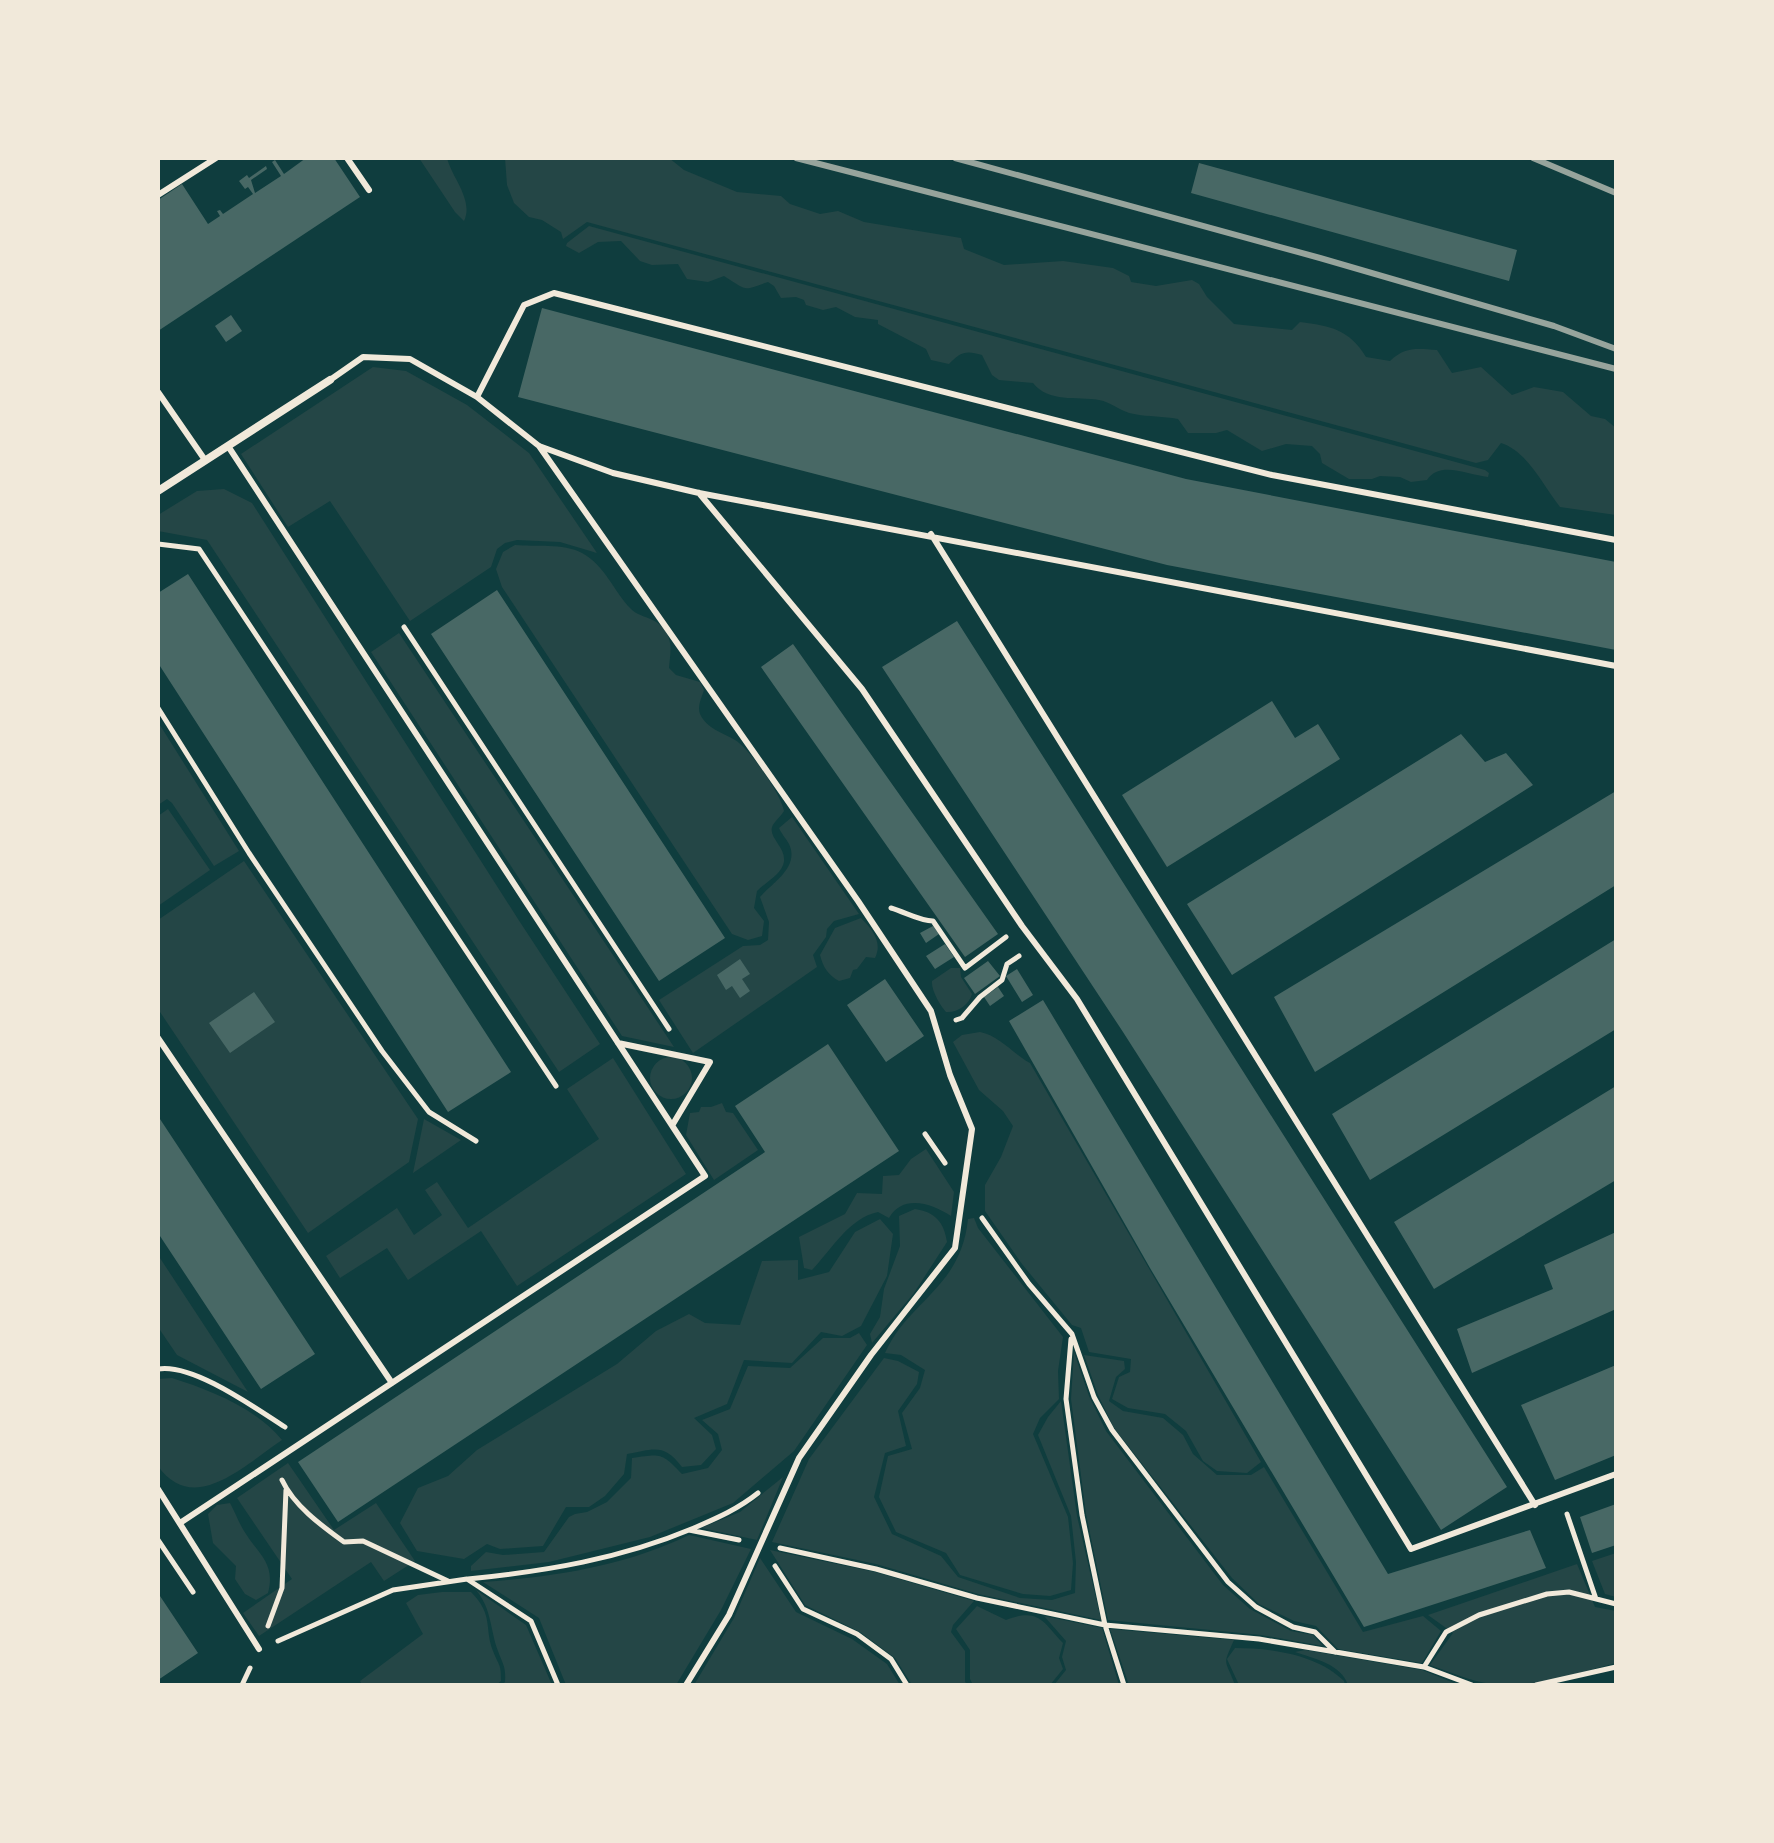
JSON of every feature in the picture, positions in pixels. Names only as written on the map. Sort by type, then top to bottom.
[{"type":"street","points":[[158,491],[330,380]]},
{"type":"lane","points":[[158,195],[216,158]]},
{"type":"lane","points":[[347,158],[369,190]]},
{"type":"lane","points":[[477,397],[524,305],[554,293],[1272,475],[1616,540]]},
{"type":"lane","points":[[330,380],[363,357],[410,359],[477,397],[539,446],[858,901],[931,1011],[950,1075],[972,1129],[955,1248],[871,1355],[799,1458],[729,1615],[686,1685]]},
{"type":"lane","points":[[158,392],[205,460]]},
{"type":"lane","points":[[180,1523],[705,1176],[228,446]]},
{"type":"lane","points":[[539,446],[613,473],[699,493],[931,534],[1616,666]]},
{"type":"lane","points":[[699,493],[862,689],[1022,926],[1077,999],[1411,1549],[1616,1474]]},
{"type":"lane","points":[[931,534],[1535,1505]]},
{"type":"lane","points":[[158,1038],[392,1383]]},
{"type":"lane","points":[[618,1043],[710,1062],[673,1124]]},
{"type":"lane","points":[[158,1489],[259,1649]]},
{"type":"path","points":[[158,544],[199,549],[556,1086]]},
{"type":"path","points":[[404,627],[687,1057]]},
{"type":"path","points":[[158,708],[257,865],[382,1051],[429,1112],[476,1141]]},
{"type":"path","points":[[858,901],[933,921],[965,968],[1022,926]]},
{"type":"path","points":[[936,1027],[962,1018],[980,997],[1002,980],[1007,964],[1037,946]]},
{"type":"path","points":[[925,1134],[1029,1284],[1072,1334],[1094,1397],[1112,1430],[1228,1582],[1256,1607],[1293,1627],[1315,1632],[1336,1653]]},
{"type":"path","points":[[1072,1334],[1066,1399],[1082,1515],[1105,1625],[1124,1685]]},
{"type":"path","points":[[158,1369],[166,1368],[208,1380],[306,1440]]},
{"type":"path","points":[[273,1462],[286,1490],[320,1524],[344,1542],[363,1541],[449,1582]]},
{"type":"path","points":[[259,1649],[393,1590],[552,1570],[655,1544],[739,1508],[763,1488]]},
{"type":"path","points":[[259,1649],[282,1588],[286,1490]]},
{"type":"path","points":[[1561,1495],[1596,1599]]},
{"type":"path","points":[[689,1530],[876,1569],[977,1598],[1105,1625],[1259,1639],[1424,1667],[1472,1685]]},
{"type":"path","points":[[760,1544],[803,1609],[857,1634],[891,1659],[907,1685]]},
{"type":"path","points":[[467,1579],[531,1621],[558,1685]]},
{"type":"path","points":[[1424,1667],[1446,1632],[1479,1615],[1547,1594],[1569,1592],[1616,1604]]},
{"type":"path","points":[[1536,1685],[1616,1667]]},
{"type":"shaded area","points":[[419,158],[447,158],[464,197],[464,221],[455,212]]},
{"type":"shaded area","points":[[505,158],[669,158],[684,170],[737,192],[781,196],[790,204],[820,214],[838,211],[864,222],[961,238],[964,249],[1004,265],[1063,261],[1113,268],[1129,276],[1131,282],[1156,286],[1192,280],[1234,324],[1292,330],[1300,322],[1330,327],[1353,340],[1366,357],[1390,361],[1407,351],[1437,350],[1452,373],[1481,367],[1512,395],[1534,387],[1563,392],[1591,416],[1605,419],[1616,428],[1616,515],[1560,507],[1527,461],[1501,443],[1488,460],[1476,463],[587,222],[563,239],[561,232],[542,220],[529,217],[514,203],[507,185]]},
{"type":"shaded area","points":[[589,226],[1485,470],[1489,473],[1488,477],[1447,470],[1433,474],[1427,480],[1411,482],[1400,477],[1380,476],[1349,479],[1322,463],[1320,454],[1312,446],[1286,444],[1262,451],[1227,430],[1188,433],[1178,419],[1134,414],[1099,400],[1047,394],[1033,383],[999,380],[992,375],[982,355],[976,353],[964,353],[949,364],[931,360],[926,349],[878,324],[878,320],[855,317],[836,307],[823,310],[806,305],[804,300],[796,297],[781,298],[768,282],[745,288],[724,276],[708,282],[687,279],[678,264],[652,265],[640,261],[621,241],[598,242],[579,253],[566,246]]},
{"type":"shaded area","points":[[373,367],[406,371],[467,405],[529,453],[597,553],[560,542],[517,540],[505,543],[497,549],[491,567],[410,621],[330,501],[288,527],[241,454]]},
{"type":"shaded area","points":[[224,489],[252,503],[600,1044],[559,1072],[207,540],[158,531],[158,515],[197,491]]},
{"type":"shaded area","points":[[515,545],[566,548],[582,553],[597,564],[631,609],[658,623],[666,632],[670,645],[669,668],[676,675],[700,682],[704,690],[699,708],[703,719],[741,745],[771,783],[784,811],[773,825],[772,832],[784,860],[777,874],[757,891],[754,908],[764,921],[762,936],[748,940],[732,934],[502,587],[496,569],[503,552]]},
{"type":"shaded area","points":[[399,633],[674,1047],[622,1036],[371,652]]},
{"type":"shaded area","points":[[158,722],[239,851],[214,866],[172,803],[167,799],[158,805]]},
{"type":"shaded area","points":[[168,809],[210,870],[158,906],[158,816]]},
{"type":"shaded area","points":[[792,817],[859,914],[834,921],[827,929],[826,937],[813,955],[817,967],[693,1053],[659,1000],[743,946],[760,945],[768,940],[769,922],[760,897],[783,874],[791,860],[789,844],[779,828]]},
{"type":"shaded area","points":[[244,861],[418,1119],[409,1162],[308,1233],[158,1009],[158,920]]},
{"type":"shaded area","points":[[861,918],[875,936],[878,947],[875,958],[866,957],[853,970],[850,978],[839,981],[826,970],[820,955],[835,928]]},
{"type":"shaded area","points":[[951,968],[960,968],[961,977],[972,994],[962,1008],[946,1012],[934,993],[932,981]]},
{"type":"shaded area","points":[[980,1032],[1000,1041],[1030,1063],[1261,1462],[1247,1473],[1217,1471],[1203,1461],[1186,1431],[1165,1414],[1128,1408],[1112,1399],[1119,1377],[1130,1372],[1131,1359],[1089,1352],[1081,1328],[1072,1325],[1022,1264],[985,1211],[985,1185],[1001,1157],[1013,1126],[1003,1111],[979,1090],[953,1042],[962,1035]]},
{"type":"shaded area","points":[[671,1057],[686,1063],[692,1078],[686,1093],[671,1099],[656,1093],[650,1078],[656,1063]]},
{"type":"shaded area","points":[[613,1058],[686,1174],[517,1286],[481,1231],[408,1280],[387,1248],[340,1278],[326,1256],[397,1208],[414,1235],[442,1215],[425,1190],[437,1182],[468,1228],[599,1139],[567,1089]]},
{"type":"shaded area","points":[[722,1103],[726,1112],[733,1113],[758,1150],[714,1180],[686,1135],[690,1113],[699,1112],[701,1107]]},
{"type":"shaded area","points":[[424,1119],[461,1140],[413,1173]]},
{"type":"shaded area","points":[[926,1149],[954,1192],[951,1216],[918,1203],[902,1205],[889,1218],[878,1212],[868,1215],[850,1227],[812,1270],[804,1268],[799,1237],[845,1214],[857,1193],[882,1194],[883,1176],[899,1175],[911,1159]]},
{"type":"shaded area","points":[[915,1209],[937,1219],[944,1229],[947,1242],[914,1293],[872,1343],[870,1334],[880,1317],[884,1289],[900,1246],[899,1216]]},
{"type":"shaded area","points":[[974,1218],[978,1228],[1063,1337],[1058,1371],[1059,1399],[1040,1418],[1033,1434],[1068,1517],[1073,1563],[1071,1590],[1050,1596],[1023,1594],[960,1575],[946,1553],[896,1532],[879,1497],[888,1456],[912,1449],[902,1413],[920,1388],[925,1370],[901,1355],[885,1353],[907,1319],[945,1278],[963,1242],[968,1219]]},
{"type":"shaded area","points":[[880,1219],[893,1234],[887,1276],[861,1326],[842,1336],[821,1332],[792,1363],[744,1360],[727,1404],[694,1418],[712,1435],[716,1449],[701,1465],[682,1467],[670,1454],[658,1450],[627,1454],[624,1474],[605,1496],[589,1507],[566,1507],[543,1546],[500,1549],[487,1544],[464,1559],[417,1551],[400,1523],[418,1488],[448,1476],[477,1450],[617,1364],[656,1331],[689,1314],[705,1323],[740,1325],[762,1261],[798,1260],[798,1280],[829,1272],[855,1232]]},
{"type":"shaded area","points":[[158,1255],[248,1392],[177,1355],[158,1327]]},
{"type":"shaded area","points":[[859,1333],[867,1345],[794,1451],[733,1503],[650,1537],[549,1562],[471,1571],[471,1566],[486,1552],[503,1555],[544,1552],[569,1517],[607,1502],[631,1478],[632,1458],[660,1456],[682,1474],[708,1468],[722,1450],[718,1434],[702,1420],[730,1409],[748,1366],[790,1368],[823,1338],[850,1338]]},
{"type":"shaded area","points":[[1074,1352],[1089,1396],[1106,1431],[1223,1585],[1250,1609],[1291,1631],[1313,1635],[1323,1646],[1261,1635],[1108,1620],[1086,1514],[1071,1399]]},
{"type":"shaded area","points":[[1084,1355],[1124,1361],[1125,1369],[1116,1377],[1109,1401],[1123,1411],[1163,1418],[1183,1435],[1193,1454],[1217,1475],[1251,1475],[1264,1467],[1363,1632],[1423,1616],[1441,1631],[1422,1663],[1338,1649],[1316,1626],[1294,1621],[1259,1604],[1232,1578],[1114,1428]]},
{"type":"shaded area","points":[[884,1358],[898,1361],[919,1372],[917,1384],[898,1411],[906,1446],[885,1453],[874,1497],[892,1534],[941,1556],[958,1577],[1020,1598],[1052,1600],[1075,1593],[1076,1562],[1071,1516],[1038,1435],[1061,1401],[1077,1516],[1101,1620],[978,1594],[876,1564],[772,1542],[809,1459]]},
{"type":"shaded area","points":[[172,1378],[217,1394],[246,1409],[282,1440],[236,1472],[204,1487],[188,1487],[172,1481],[158,1466],[158,1379]]},
{"type":"shaded area","points":[[288,1463],[334,1530],[376,1503],[415,1561],[384,1581],[371,1562],[259,1636],[243,1613],[292,1579],[237,1498]]},
{"type":"shaded area","points":[[783,1477],[757,1540],[701,1528],[740,1512]]},
{"type":"shaded area","points":[[230,1503],[244,1531],[268,1566],[268,1593],[256,1600],[245,1594],[235,1579],[236,1566],[213,1543],[208,1514],[217,1505]]},
{"type":"shaded area","points":[[689,1535],[751,1549],[721,1610],[676,1685],[566,1685],[539,1618],[483,1582],[589,1568],[640,1555]]},
{"type":"shaded area","points":[[770,1550],[875,1572],[974,1601],[953,1625],[951,1632],[965,1651],[965,1682],[968,1685],[912,1685],[895,1658],[860,1632],[805,1605]]},
{"type":"shaded area","points":[[1616,1553],[1616,1597],[1605,1594],[1592,1561]]},
{"type":"shaded area","points":[[760,1558],[796,1612],[852,1639],[887,1664],[900,1685],[694,1685],[734,1618]]},
{"type":"shaded area","points":[[1577,1564],[1595,1607],[1616,1611],[1616,1663],[1554,1680],[1521,1685],[1475,1681],[1430,1665],[1453,1633],[1428,1615]]},
{"type":"shaded area","points":[[476,1590],[526,1625],[552,1685],[502,1685],[505,1682],[504,1666],[488,1612]]},
{"type":"shaded area","points":[[471,1592],[478,1600],[486,1615],[501,1681],[496,1685],[362,1685],[360,1681],[423,1634],[406,1603],[418,1595]]},
{"type":"shaded area","points":[[977,1606],[1006,1620],[1033,1616],[1063,1643],[1059,1658],[1063,1669],[1050,1685],[973,1685],[970,1679],[970,1650],[956,1629]]},
{"type":"shaded area","points":[[1044,1616],[1102,1628],[1119,1685],[1054,1685],[1066,1670],[1062,1657],[1066,1641]]},
{"type":"shaded area","points":[[1110,1629],[1234,1640],[1226,1662],[1235,1685],[1129,1685]]},
{"type":"shaded area","points":[[1235,1648],[1279,1652],[1308,1659],[1333,1672],[1345,1685],[1239,1685],[1227,1659]]},
{"type":"shaded area","points":[[1305,1650],[1422,1670],[1459,1685],[1348,1685],[1333,1667],[1295,1652]]},
{"type":"building","points":[[306,158],[334,158],[360,197],[158,331],[158,200],[182,184],[208,224],[220,216],[217,211],[223,214],[253,194],[239,181],[247,175],[249,178],[266,166],[267,169],[251,180],[255,193],[281,176],[272,162],[275,160],[284,174]]},
{"type":"building","points":[[1199,163],[1517,250],[1509,281],[1191,193]]},
{"type":"building","points":[[542,308],[1186,479],[1616,562],[1616,650],[1167,565],[518,397]]},
{"type":"building","points":[[231,315],[242,331],[226,342],[215,326]]},
{"type":"building","points":[[188,574],[511,1072],[448,1112],[158,663],[158,593]]},
{"type":"building","points":[[497,590],[725,938],[659,981],[431,634]]},
{"type":"building","points":[[957,621],[1507,1487],[1441,1530],[1123,1032],[882,667]]},
{"type":"building","points":[[793,644],[998,934],[965,957],[761,667]]},
{"type":"building","points":[[1272,701],[1295,738],[1318,724],[1340,759],[1167,867],[1122,795]]},
{"type":"building","points":[[1461,734],[1485,762],[1506,753],[1533,785],[1232,975],[1187,904]]},
{"type":"building","points":[[1616,791],[1616,885],[1315,1072],[1274,997]]},
{"type":"building","points":[[933,926],[939,934],[926,943],[920,933]]},
{"type":"building","points":[[1616,939],[1616,1029],[1370,1180],[1332,1114]]},
{"type":"building","points":[[945,944],[954,957],[935,969],[926,956]]},
{"type":"building","points":[[740,959],[750,974],[742,979],[750,991],[740,998],[732,986],[726,990],[717,975]]},
{"type":"building","points":[[988,961],[1000,976],[975,994],[964,978]]},
{"type":"building","points":[[1017,969],[1033,995],[1022,1002],[1006,976]]},
{"type":"building","points":[[885,979],[924,1036],[886,1062],[847,1005]]},
{"type":"building","points":[[998,987],[1004,996],[990,1006],[984,997]]},
{"type":"building","points":[[254,992],[275,1022],[230,1053],[209,1023]]},
{"type":"building","points":[[1043,1000],[1388,1574],[1530,1530],[1546,1568],[1364,1627],[1150,1268],[1009,1021]]},
{"type":"building","points":[[828,1044],[899,1151],[338,1522],[298,1462],[765,1152],[735,1106]]},
{"type":"building","points":[[1616,1086],[1616,1180],[1434,1289],[1394,1222]]},
{"type":"building","points":[[158,1116],[315,1354],[261,1389],[158,1233]]},
{"type":"building","points":[[1616,1232],[1616,1309],[1472,1373],[1457,1329],[1553,1289],[1544,1265]]},
{"type":"building","points":[[1616,1365],[1616,1455],[1555,1480],[1521,1405]]},
{"type":"building","points":[[1616,1504],[1616,1545],[1592,1553],[1580,1517]]},
{"type":"building","points":[[158,1593],[198,1653],[158,1680]]},
{"type":"railway","points":[[796,158],[1616,369]]},
{"type":"railway","points":[[955,158],[1320,258],[1554,326],[1616,349]]},
{"type":"railway","points":[[1533,158],[1616,193]]}]
